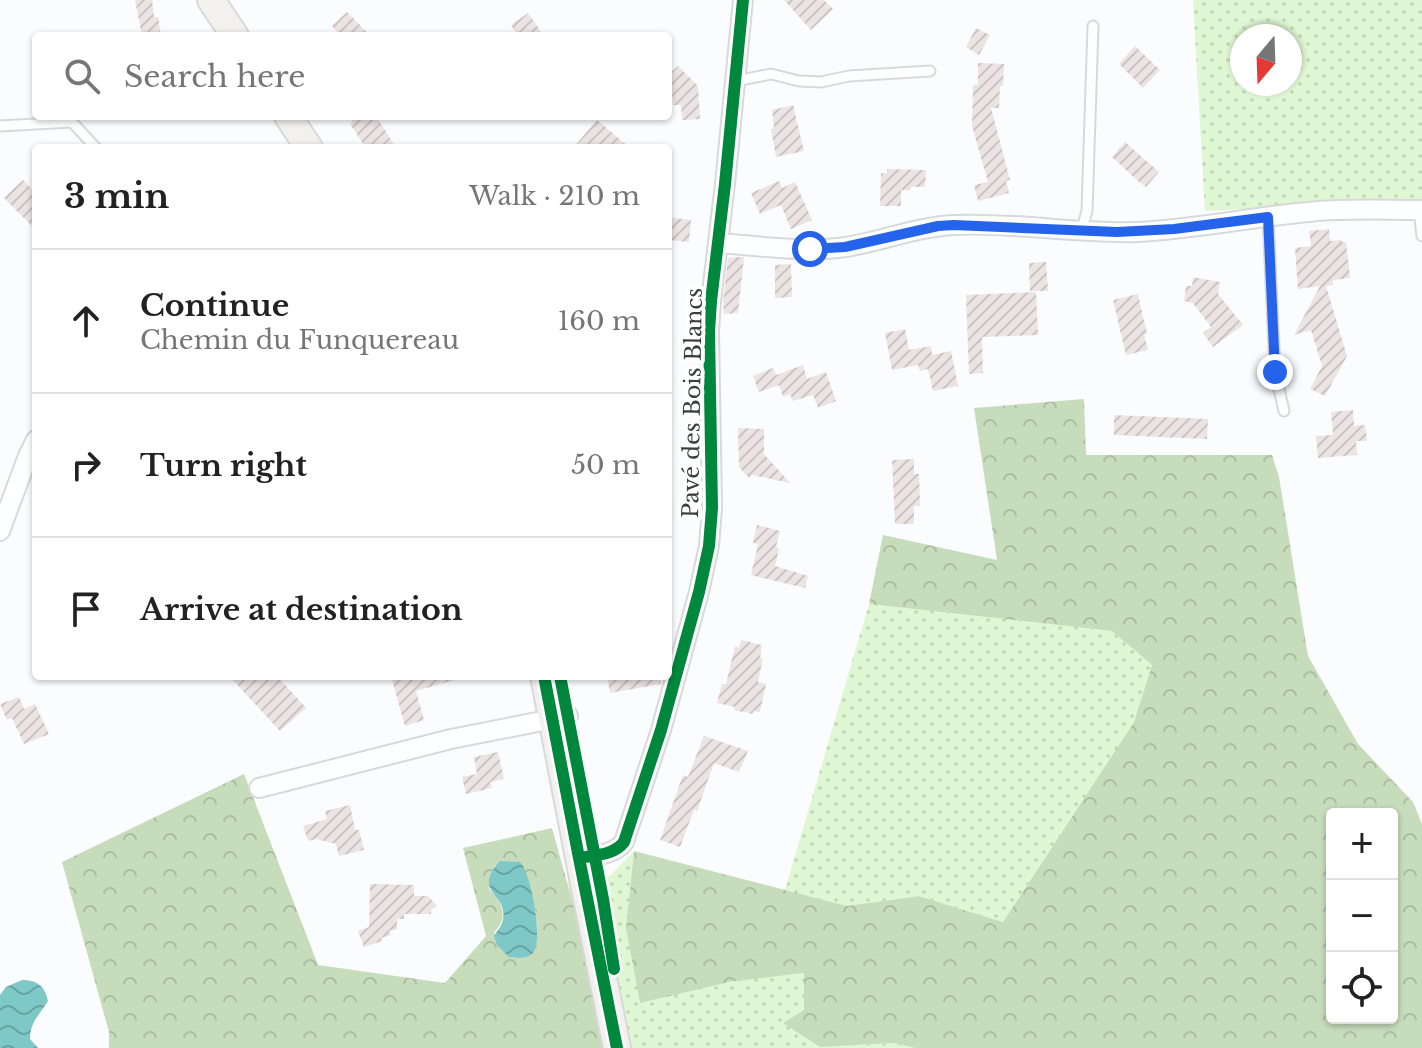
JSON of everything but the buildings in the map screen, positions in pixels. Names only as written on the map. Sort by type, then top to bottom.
[{"type":"main road","points":[[211,0],[232,32]]},
{"type":"main road","points":[[291,120],[306,144]]},
{"type":"main road","points":[[546,680],[560,718],[626,1048]]},
{"type":"main road","points":[[560,680],[560,718]]},
{"type":"main road","points":[[586,857],[617,1048]]},
{"type":"street","name":"Pavé des Bois Blancs","points":[[586,857],[618,849],[624,842],[661,730],[704,571],[712,508],[711,301],[743,0]]},
{"type":"street","points":[[719,243],[826,249],[938,226],[984,225],[1081,232],[1154,231],[1339,210],[1421,210]]},
{"type":"street","points":[[0,529],[32,448]]},
{"type":"street","points":[[259,788],[451,739],[560,718]]},
{"type":"lane","points":[[1081,232],[1087,211],[1093,26]]},
{"type":"lane","points":[[736,81],[771,74],[799,81],[821,82],[849,76],[930,71]]},
{"type":"lane","points":[[0,126],[72,122],[92,144]]},
{"type":"lane","points":[[1421,210],[1422,236]]},
{"type":"lane","points":[[1268,217],[1275,372],[1284,411]]},
{"type":"green space","points":[[1193,0],[1422,0],[1422,203],[1205,211]]},
{"type":"green space","points":[[1084,399],[1086,455],[1272,455],[1279,477],[1308,656],[1358,744],[1413,802],[1422,824],[1422,1048],[915,1048],[893,1043],[820,1047],[783,1023],[804,1010],[804,973],[729,982],[640,1003],[626,927],[634,851],[847,906],[919,896],[1003,922],[1134,722],[1152,665],[1112,631],[869,604],[883,535],[997,560],[974,408]]},
{"type":"green space","points":[[869,604],[1112,631],[1152,665],[1134,722],[1003,922],[919,896],[847,906],[785,890]]},
{"type":"green space","points":[[244,774],[318,965],[445,983],[486,936],[463,848],[552,828],[585,947],[603,1048],[109,1048],[109,1032],[62,862]],"holes":[[[496,865],[535,907],[537,941],[530,952],[512,958],[494,933],[503,915],[499,901],[489,887]]]},
{"type":"green space","points":[[634,851],[626,927],[729,982],[805,973],[804,1010],[784,1023],[820,1047],[893,1043],[915,1048],[603,1048],[585,947],[566,882],[610,876]]},
{"type":"water","points":[[500,861],[520,862],[532,892],[537,921],[536,946],[531,955],[525,957],[509,957],[497,945],[494,936],[501,926],[503,910],[489,880]]},
{"type":"water","points":[[22,980],[40,985],[48,1001],[30,1033],[30,1039],[38,1048],[0,1048],[0,995],[6,987]]},
{"type":"cycle path","points":[[579,858],[609,852],[624,842],[661,730],[709,546],[712,508],[709,331],[743,0]]},
{"type":"cycle path","points":[[545,680],[617,1048]]},
{"type":"cycle path","points":[[561,680],[614,969]]},
{"type":"route","points":[[810,249],[845,247],[938,226],[984,225],[1117,232],[1174,229],[1268,217],[1275,372]]}]
